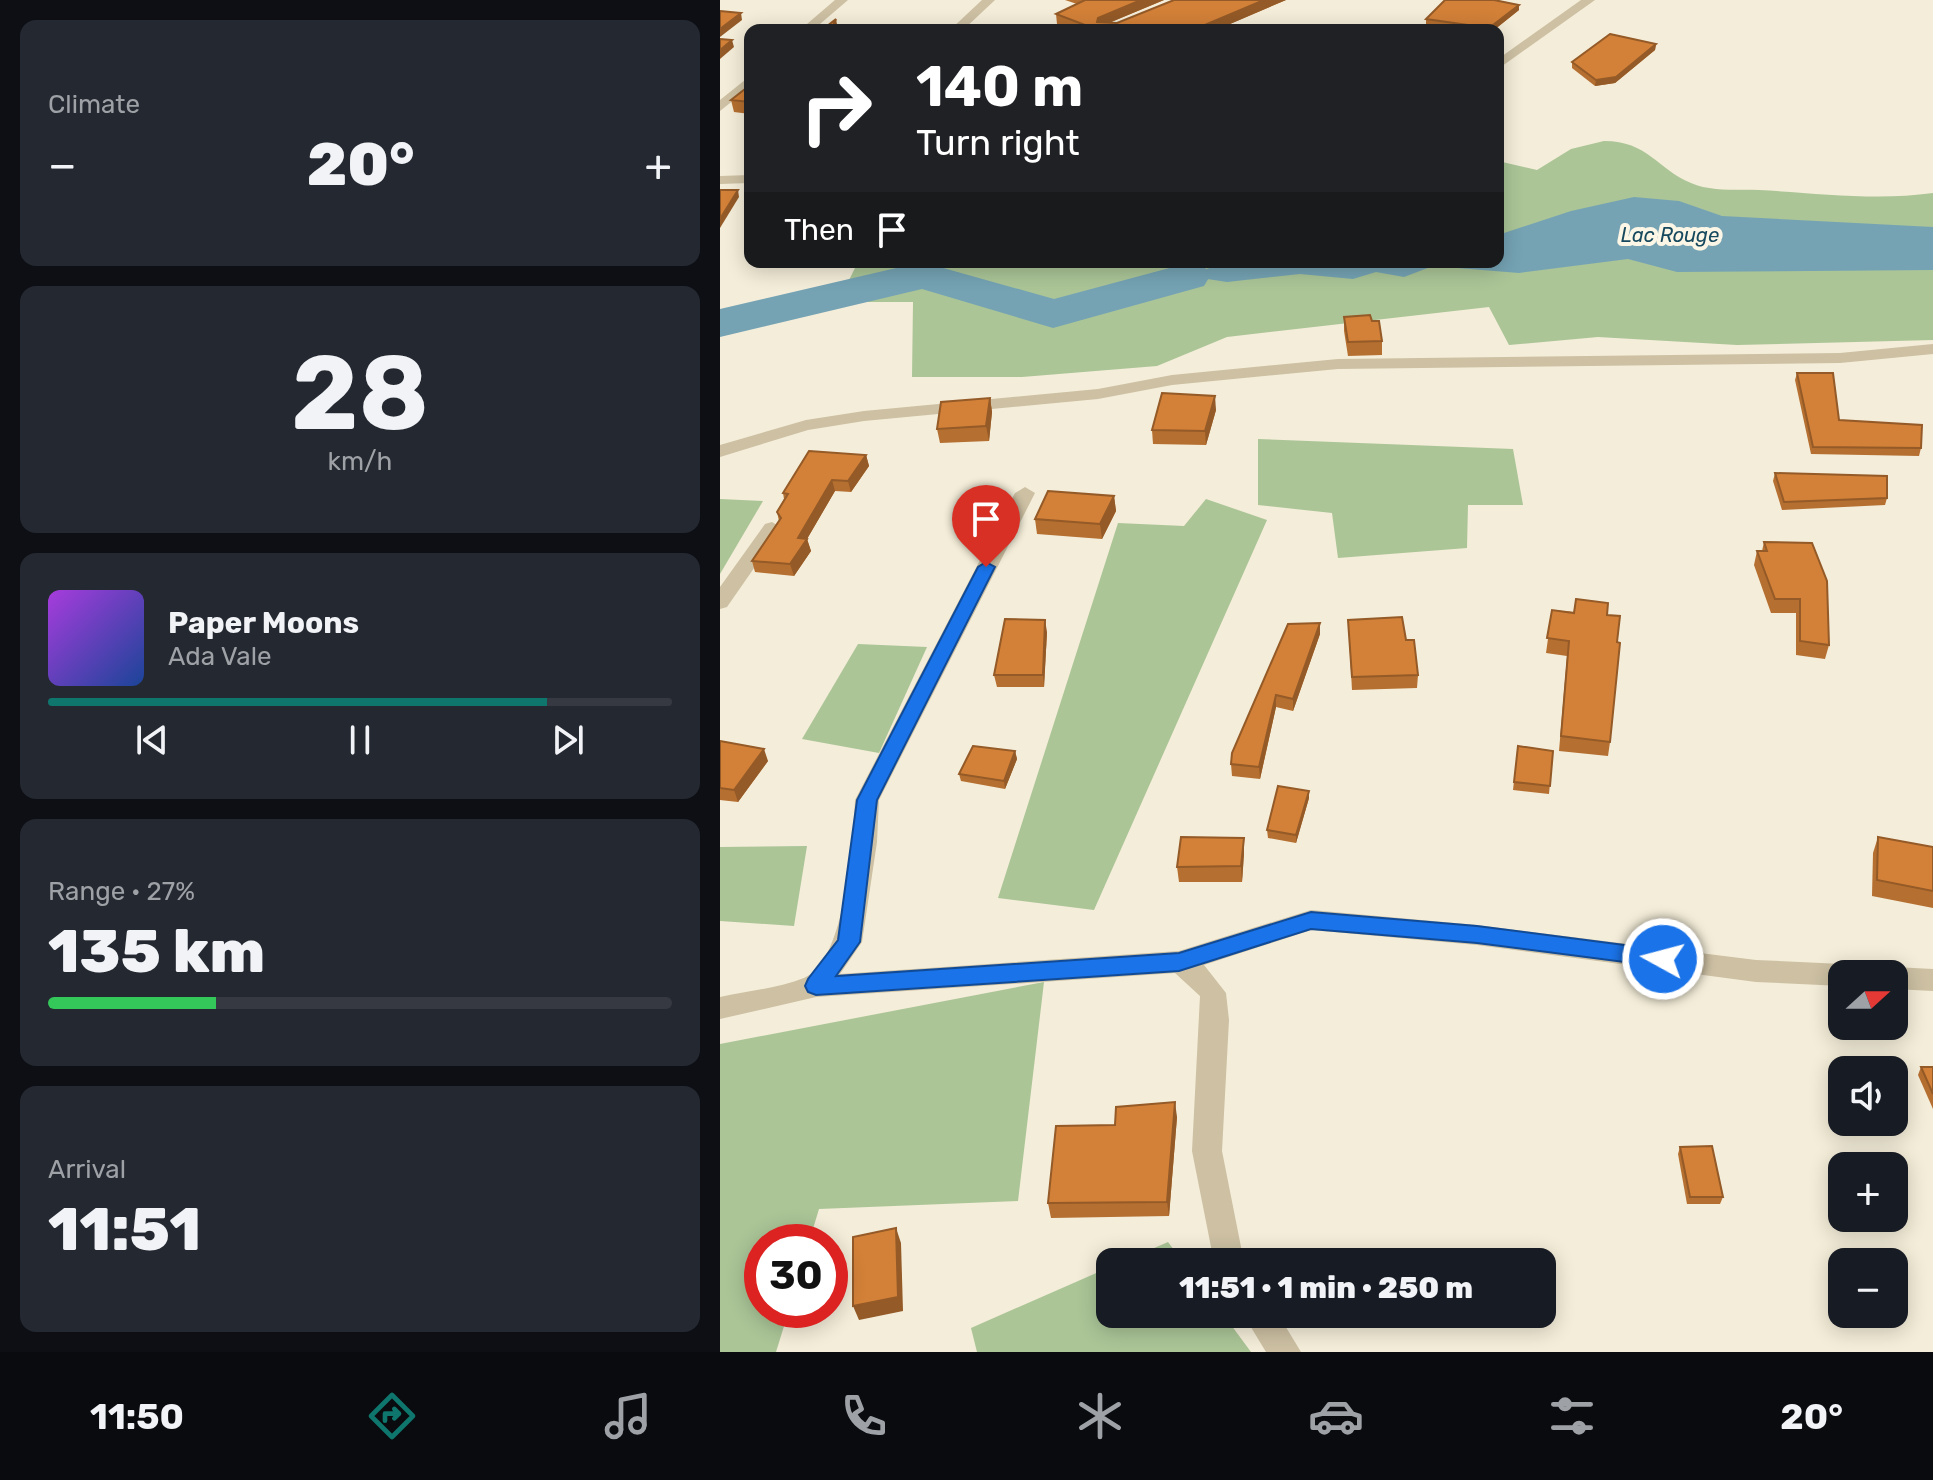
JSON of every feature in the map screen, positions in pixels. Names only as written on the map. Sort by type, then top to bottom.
[{"type":"street","points":[[813,24],[842,0]]},
{"type":"street","points":[[963,24],[989,0]]},
{"type":"street","points":[[1504,61],[1589,0]]},
{"type":"street","points":[[720,107],[744,85]]},
{"type":"street","points":[[720,180],[744,179]]},
{"type":"street","points":[[720,451],[806,425],[864,416],[1098,394],[1172,380],[1338,364],[1840,358],[1933,349]]},
{"type":"street","points":[[816,986],[849,942],[867,800],[1025,493]]},
{"type":"street","points":[[720,602],[772,528]]},
{"type":"street","points":[[720,1008],[816,986],[1179,962],[1311,920],[1477,935],[1756,971],[1828,974]]},
{"type":"street","points":[[1179,962],[1196,973],[1213,993],[1215,1020],[1207,1151],[1226,1248]]},
{"type":"street","points":[[1908,979],[1933,980]]},
{"type":"street","points":[[1269,1328],[1285,1352]]},
{"type":"green space","points":[[1604,141],[1619,142],[1642,151],[1679,177],[1707,188],[1868,196],[1933,193],[1933,340],[1737,345],[1598,337],[1509,345],[1489,307],[1227,337],[1157,366],[1022,377],[912,377],[913,302],[859,302],[847,284],[855,268],[1504,268],[1504,162],[1537,170],[1571,149]]},
{"type":"green space","points":[[1258,439],[1513,449],[1523,505],[1468,505],[1467,548],[1338,558],[1332,513],[1258,505]]},
{"type":"green space","points":[[720,499],[763,501],[720,574]]},
{"type":"green space","points":[[1206,499],[1267,520],[1094,910],[998,898],[1118,523],[1184,526]]},
{"type":"green space","points":[[858,644],[927,647],[879,753],[802,739]]},
{"type":"green space","points":[[807,846],[794,926],[720,921],[720,847]]},
{"type":"green space","points":[[1044,982],[1018,1201],[819,1209],[814,1224],[744,1224],[744,1328],[783,1328],[776,1352],[720,1352],[720,1044]]},
{"type":"green space","points":[[1168,1242],[1172,1248],[1154,1248]]},
{"type":"green space","points":[[1096,1273],[1096,1328],[1233,1328],[1251,1352],[977,1352],[971,1328]]},
{"type":"water","name":"Lac Rouge","points":[[1634,197],[1679,201],[1722,216],[1933,227],[1933,270],[1677,272],[1628,259],[1519,273],[1458,268],[1504,268],[1504,233],[1571,211]]},
{"type":"water","name":"Lac Rouge","points":[[1209,268],[1428,268],[1404,277],[1376,272],[1353,279],[1300,274],[1227,282],[1188,276]]},
{"type":"building","points":[[1085,0],[1141,0],[1098,18],[1097,22],[1117,23],[1174,0],[1264,0],[1207,24],[1082,24],[1056,14]]},
{"type":"building","points":[[1445,0],[1494,0],[1519,5],[1494,24],[1461,24],[1426,19]]},
{"type":"building","points":[[720,11],[741,13],[720,29]]},
{"type":"building","points":[[1610,34],[1656,44],[1616,77],[1596,80],[1572,62]]},
{"type":"building","points":[[720,39],[732,40],[720,50]]},
{"type":"building","points":[[744,90],[744,101],[731,100]]},
{"type":"building","points":[[720,190],[738,190],[720,219]]},
{"type":"building","points":[[1370,315],[1372,321],[1379,321],[1382,341],[1348,342],[1344,317]]},
{"type":"building","points":[[1797,373],[1833,373],[1839,420],[1922,425],[1921,448],[1813,447]]},
{"type":"building","points":[[1162,393],[1215,396],[1205,431],[1152,430]]},
{"type":"building","points":[[990,398],[986,426],[937,429],[941,402]]},
{"type":"building","points":[[809,451],[866,455],[848,481],[832,480],[798,538],[807,539],[790,564],[752,561],[781,518],[777,512],[788,494],[783,493]]},
{"type":"building","points":[[1775,473],[1887,476],[1887,498],[1784,502]]},
{"type":"building","points":[[1048,491],[1114,496],[1100,524],[1035,519]]},
{"type":"building","points":[[1764,542],[1812,543],[1827,581],[1829,645],[1800,641],[1800,599],[1775,599],[1757,551],[1767,551]]},
{"type":"building","points":[[1576,599],[1608,603],[1607,615],[1620,616],[1610,742],[1561,736],[1569,641],[1547,638],[1552,610],[1574,613]]},
{"type":"building","points":[[1402,617],[1406,640],[1414,640],[1418,675],[1352,677],[1348,620]]},
{"type":"building","points":[[1005,619],[1045,620],[1043,675],[994,675]]},
{"type":"building","points":[[1320,623],[1293,699],[1276,695],[1259,767],[1231,764],[1232,753],[1288,624]]},
{"type":"building","points":[[720,741],[764,749],[734,790],[720,788]]},
{"type":"building","points":[[973,746],[1015,751],[1004,781],[959,774]]},
{"type":"building","points":[[1518,746],[1553,751],[1550,786],[1514,782]]},
{"type":"building","points":[[1278,786],[1309,791],[1296,835],[1267,830]]},
{"type":"building","points":[[1181,837],[1244,838],[1241,866],[1177,867]]},
{"type":"building","points":[[1878,837],[1933,847],[1933,891],[1877,880]]},
{"type":"building","points":[[1921,1067],[1933,1067],[1933,1094]]},
{"type":"building","points":[[1175,1102],[1167,1202],[1048,1203],[1056,1126],[1115,1125],[1116,1107]]},
{"type":"building","points":[[1712,1146],[1723,1197],[1690,1197],[1680,1147]]},
{"type":"building","points":[[896,1228],[898,1297],[853,1306],[853,1237]]},
{"type":"waterway","points":[[720,323],[924,275],[1053,314],[1188,276]]},
{"type":"route","points":[[986,567],[867,800],[863,824],[865,842],[849,942],[816,986],[1179,962],[1311,920],[1477,935],[1663,959]]}]
